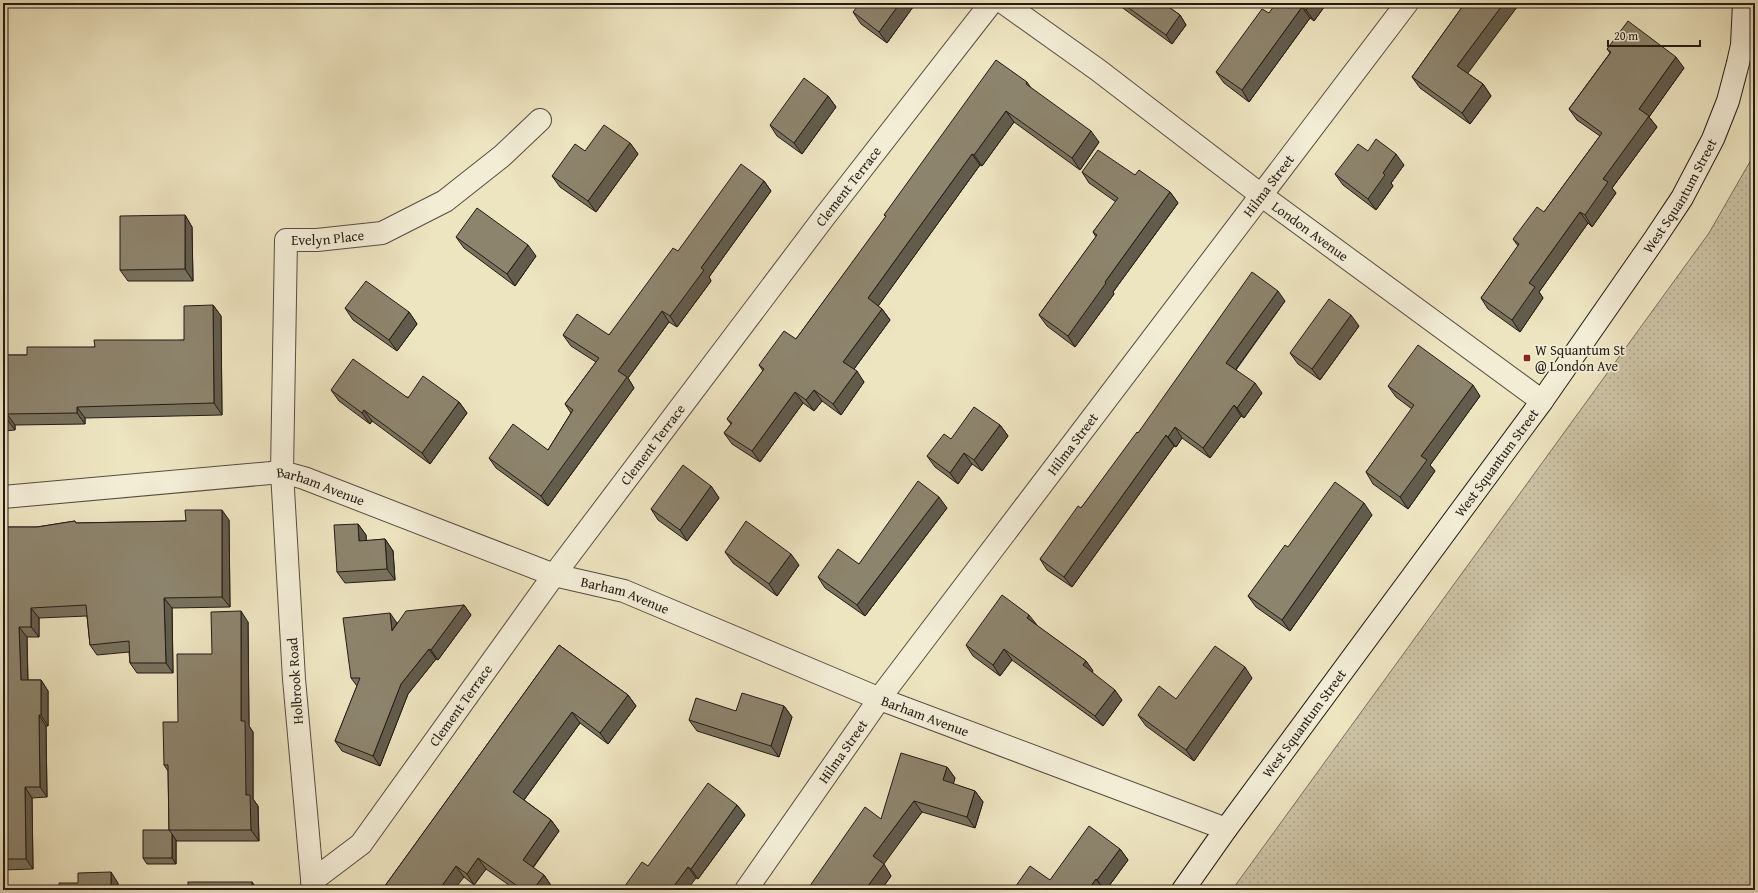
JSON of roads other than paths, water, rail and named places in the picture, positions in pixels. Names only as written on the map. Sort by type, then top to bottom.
[{"type":"street","name":"Clement Terrace","points":[[312,885],[361,844],[554,576],[830,210],[991,3]]},
{"type":"street","name":"London Avenue","points":[[1004,3],[1098,70],[1261,195],[1542,401]]},
{"type":"street","name":"Hilma Street","points":[[746,890],[880,699],[1407,3]]},
{"type":"street","name":"West Squantum Street","points":[[1183,890],[1226,829],[1542,401],[1682,198],[1703,159],[1721,120],[1734,82],[1742,45],[1744,3]]},
{"type":"street","name":"Evelyn Place","points":[[282,472],[286,240],[317,240],[382,233],[445,201],[502,156],[540,120]]},
{"type":"street","name":"Barham Avenue","points":[[3,497],[282,472],[304,478],[554,576],[624,591],[880,699],[1226,829]]},
{"type":"street","name":"Holbrook Road","points":[[282,472],[294,679],[312,885]]},
{"type":"place","name":"W Squantum St @ London Ave","points":[[1527,358]]}]
